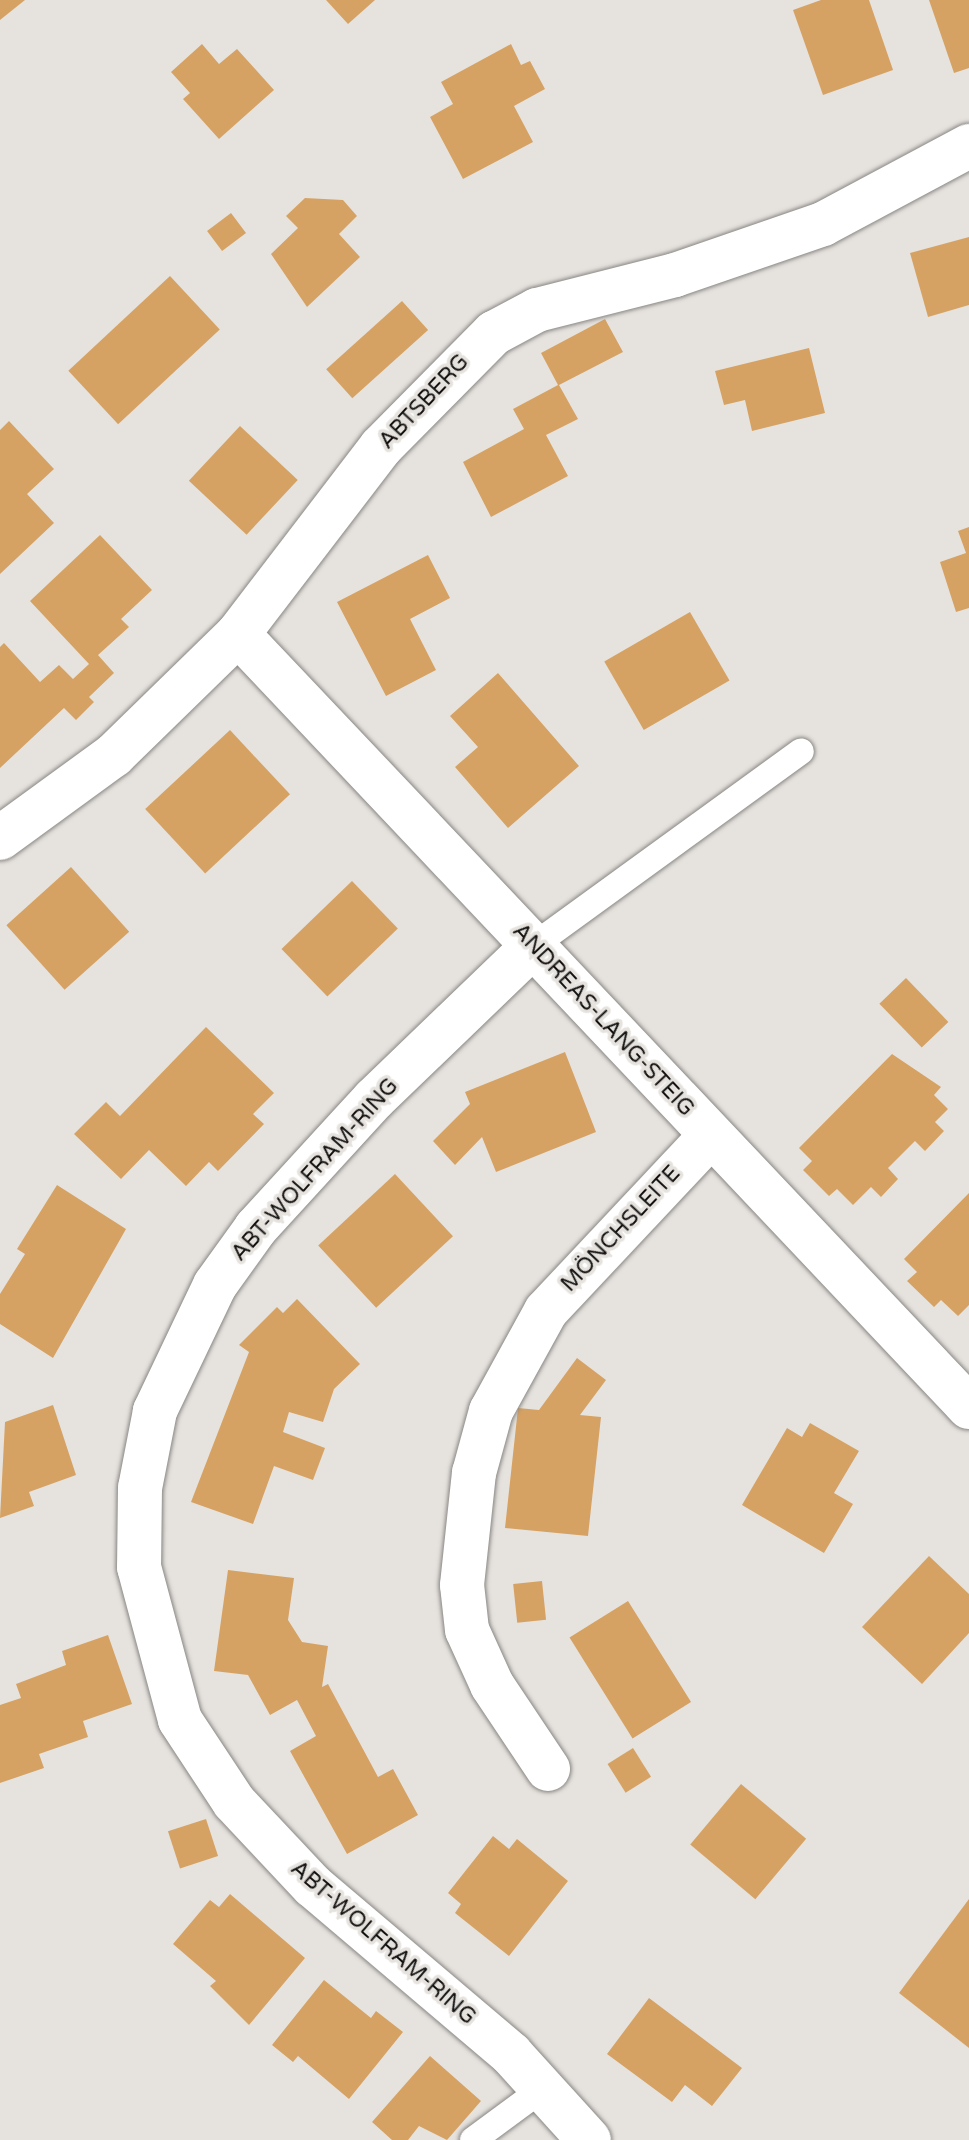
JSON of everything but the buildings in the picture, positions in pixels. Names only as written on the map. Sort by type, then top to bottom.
[{"type":"street","name":"ABTSBERG","points":[[0,838],[114,755],[238,634],[381,447],[494,333],[537,310],[675,275],[823,224],[969,146]]},
{"type":"street","name":"ANDREAS-LANG-STEIG","points":[[238,634],[969,1407]]},
{"type":"street","name":"ABT-WOLFRAM-RING","points":[[533,946],[374,1099],[256,1228],[215,1285],[155,1411],[140,1488],[139,1567],[180,1720],[234,1802],[313,1886],[545,2087],[589,2140]]},
{"type":"street","name":"MÖNCHSLEITE","points":[[548,1769],[492,1685],[467,1630],[462,1585],[474,1473],[491,1411],[546,1311],[711,1135]]},
{"type":"lane","points":[[533,946],[801,751]]},
{"type":"lane","points":[[473,2140],[545,2087]]}]
